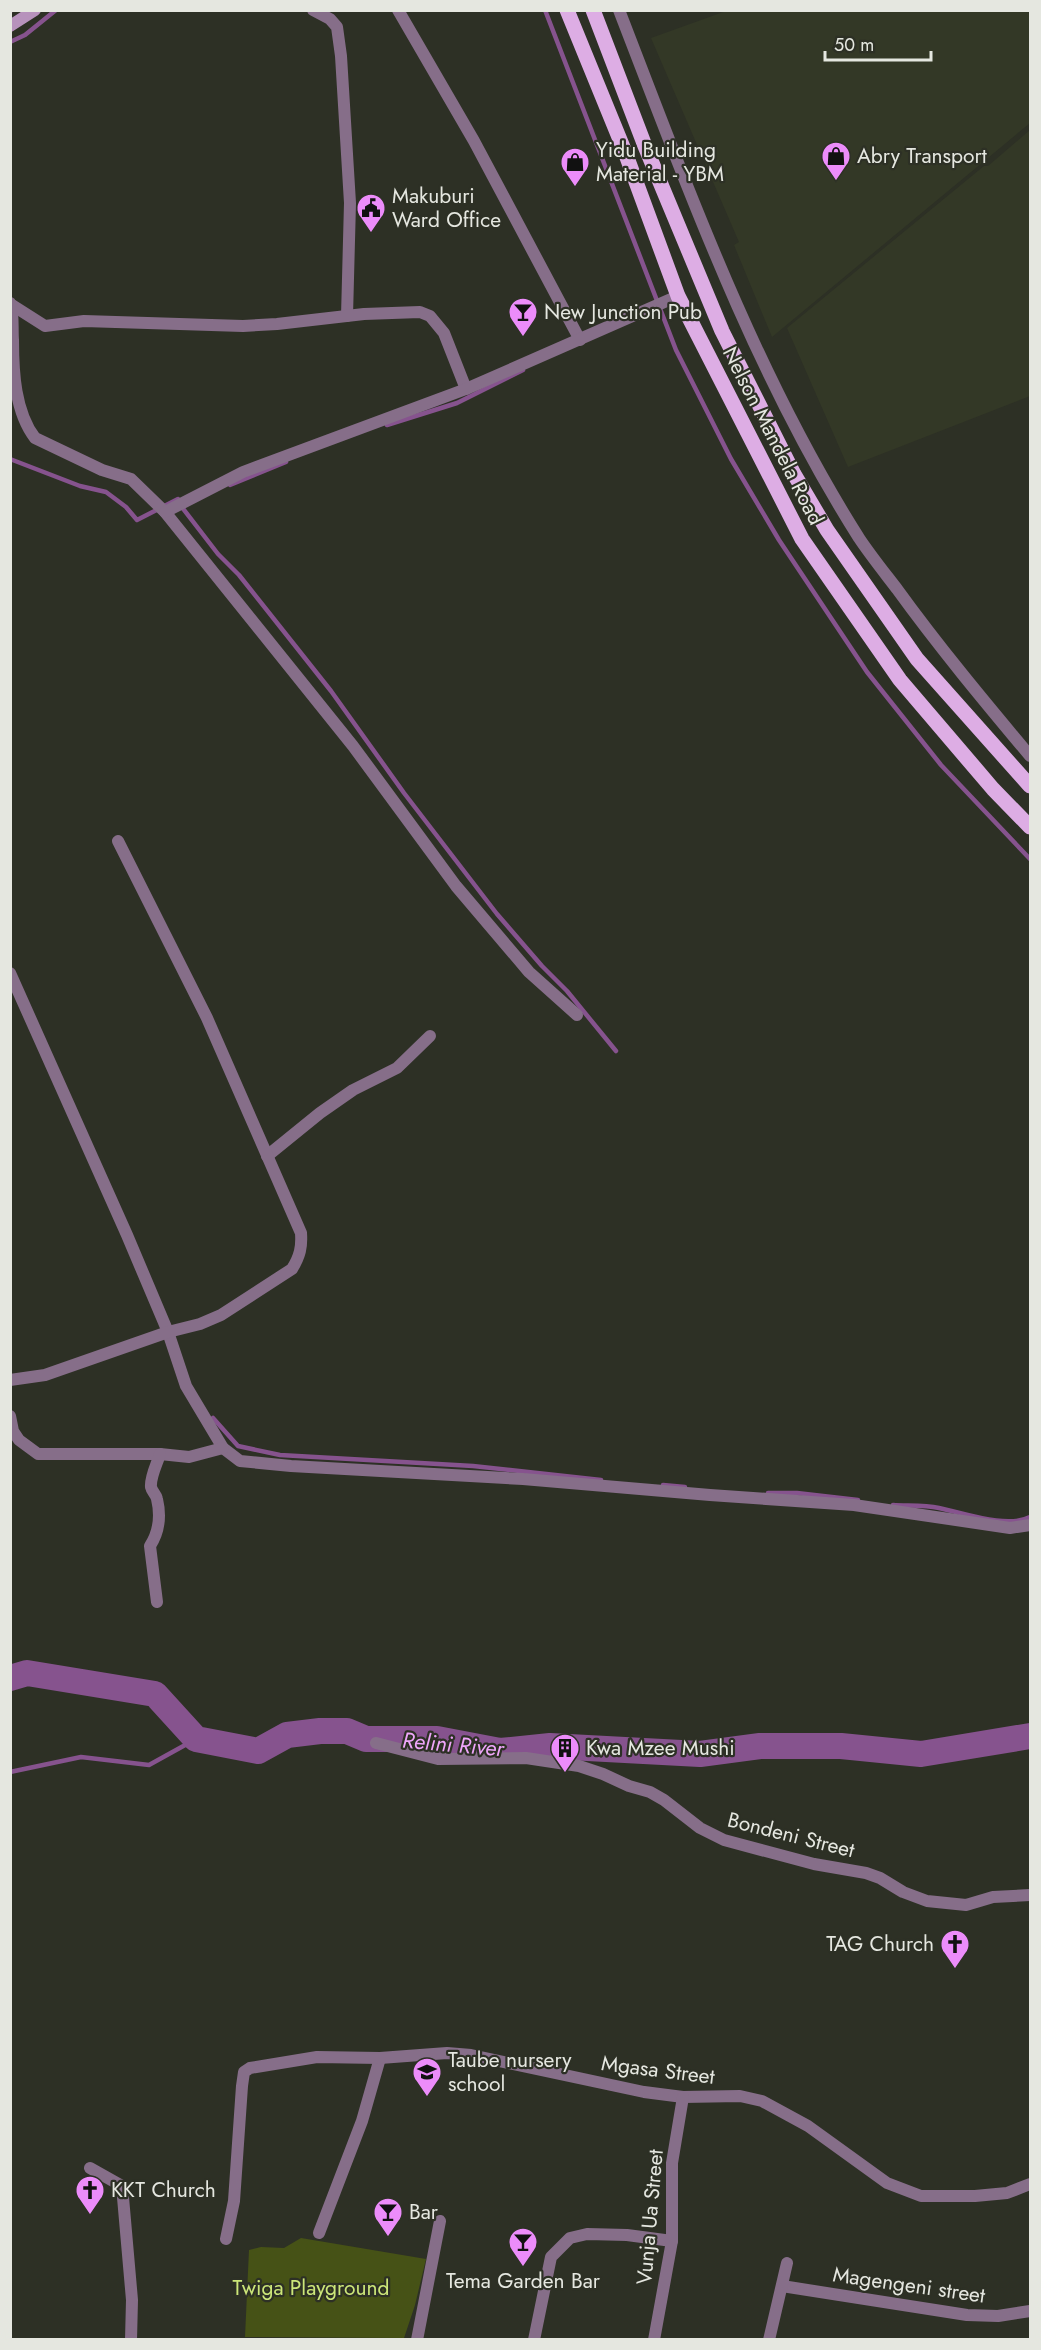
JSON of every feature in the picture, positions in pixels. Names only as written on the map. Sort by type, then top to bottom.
[{"type":"main road","name":"Nelson Mandela Road","points":[[567,10],[678,296],[802,539],[900,680],[993,789],[1030,827]]},
{"type":"main road","name":"Nelson Mandela Road","points":[[593,10],[645,146],[722,331],[794,474],[826,530],[917,659],[1030,786]]},
{"type":"main road","points":[[900,680],[917,659]]},
{"type":"street","points":[[10,26],[35,10]]},
{"type":"street","points":[[313,10],[330,19],[337,27],[341,56],[350,203],[347,316]]},
{"type":"street","points":[[398,10],[474,141],[580,340]]},
{"type":"street","points":[[619,10],[709,244],[750,337],[795,427],[860,539],[933,639],[1030,756]]},
{"type":"street","points":[[165,512],[243,472],[466,389],[678,296]]},
{"type":"street","points":[[11,304],[45,326],[84,321],[243,326],[409,311],[430,316],[438,323],[466,389]]},
{"type":"street","points":[[11,304],[13,364],[17,393],[28,429],[35,438],[102,471],[131,479],[165,512],[353,746],[456,886],[530,972],[578,1015]]},
{"type":"street","points":[[10,1380],[45,1375],[221,1315],[292,1269],[299,1258],[302,1246],[301,1233],[207,1018],[118,841]]},
{"type":"street","points":[[10,973],[70,1102],[168,1332],[186,1386],[223,1448],[240,1461],[523,1479],[710,1496],[854,1505],[1010,1528],[1030,1525]]},
{"type":"street","points":[[267,1156],[320,1113],[353,1090],[397,1068],[430,1036]]},
{"type":"street","points":[[10,1416],[13,1431],[19,1440],[38,1454],[160,1454],[189,1457],[223,1448]]},
{"type":"street","points":[[157,1602],[150,1546],[160,1519],[157,1496],[152,1491],[151,1484],[160,1454]]},
{"type":"street","name":"Bondeni Street","points":[[376,1743],[438,1759],[526,1758],[579,1766],[650,1792],[700,1828],[724,1840],[814,1864],[866,1873],[880,1878],[903,1892],[927,1900],[966,1905],[993,1897],[1030,1895]]},
{"type":"street","name":"Mgasa Street","points":[[226,2239],[234,2201],[244,2072],[250,2068],[317,2057],[380,2058],[447,2053],[471,2055],[633,2090],[683,2097],[740,2096],[762,2101],[808,2126],[887,2183],[921,2196],[975,2196],[1007,2193],[1030,2184]]},
{"type":"street","points":[[319,2233],[362,2121],[380,2058]]},
{"type":"street","name":"Vunja Ua Street","points":[[654,2340],[672,2241],[672,2163],[683,2097]]},
{"type":"street","points":[[90,2168],[122,2186],[132,2300],[130,2340]]},
{"type":"street","points":[[417,2340],[440,2221]]},
{"type":"street","points":[[534,2340],[551,2258],[570,2238],[587,2234],[627,2235],[672,2241]]},
{"type":"street","points":[[769,2340],[787,2263]]},
{"type":"street","name":"Magengeni street","points":[[782,2286],[967,2315],[998,2316],[1030,2311]]},
{"type":"shaded area","name":"Abry Transport","points":[[726,11],[1030,11],[1030,123],[772,337],[734,245],[739,242],[651,38]]},
{"type":"shaded area","points":[[1030,130],[1030,396],[848,467],[787,328]]},
{"type":"green space","name":"Twiga Playground","points":[[301,2238],[426,2259],[404,2338],[245,2337],[249,2250],[261,2247],[284,2248]]},
{"type":"waterway","points":[[10,42],[25,35],[56,10]]},
{"type":"waterway","points":[[545,10],[676,350],[731,459],[779,540],[867,672],[941,765],[1030,859]]},
{"type":"waterway","points":[[387,425],[457,403],[523,370]]},
{"type":"waterway","points":[[10,459],[80,486],[106,492],[126,507],[137,520],[178,499]]},
{"type":"waterway","points":[[230,485],[286,462]]},
{"type":"waterway","points":[[181,506],[331,691],[404,793],[497,914],[567,991],[616,1051]]},
{"type":"waterway","points":[[213,1418],[238,1446],[280,1455],[473,1466],[601,1480]]},
{"type":"waterway","points":[[663,1485],[685,1487]]},
{"type":"waterway","points":[[768,1493],[797,1493],[858,1500]]},
{"type":"waterway","points":[[893,1505],[933,1507],[998,1521],[1021,1520],[1030,1517]]},
{"type":"waterway","name":"Relini River","points":[[10,1678],[27,1673],[155,1694],[196,1739],[258,1751],[287,1735],[320,1731],[347,1731],[366,1739],[437,1739],[500,1751],[550,1746],[700,1754],[760,1746],[841,1746],[921,1754],[1030,1736]]},
{"type":"waterway","points":[[10,1772],[81,1757],[149,1765],[196,1739]]},
{"type":"place","name":"Abry Transport","points":[[836,182]]},
{"type":"place","name":"Yidu Building Material - YBM","points":[[575,188]]},
{"type":"place","name":"Makuburi Ward Office","points":[[371,234]]},
{"type":"place","name":"New Junction Pub","points":[[523,338]]},
{"type":"place","name":"Kwa Mzee Mushi","points":[[565,1774]]},
{"type":"place","name":"TAG Church","points":[[955,1970]]},
{"type":"place","name":"Taube nursery school","points":[[427,2098]]},
{"type":"place","name":"KKT Church","points":[[90,2216]]},
{"type":"place","name":"Bar","points":[[388,2238]]},
{"type":"place","name":"Tema Garden Bar","points":[[523,2268]]}]
